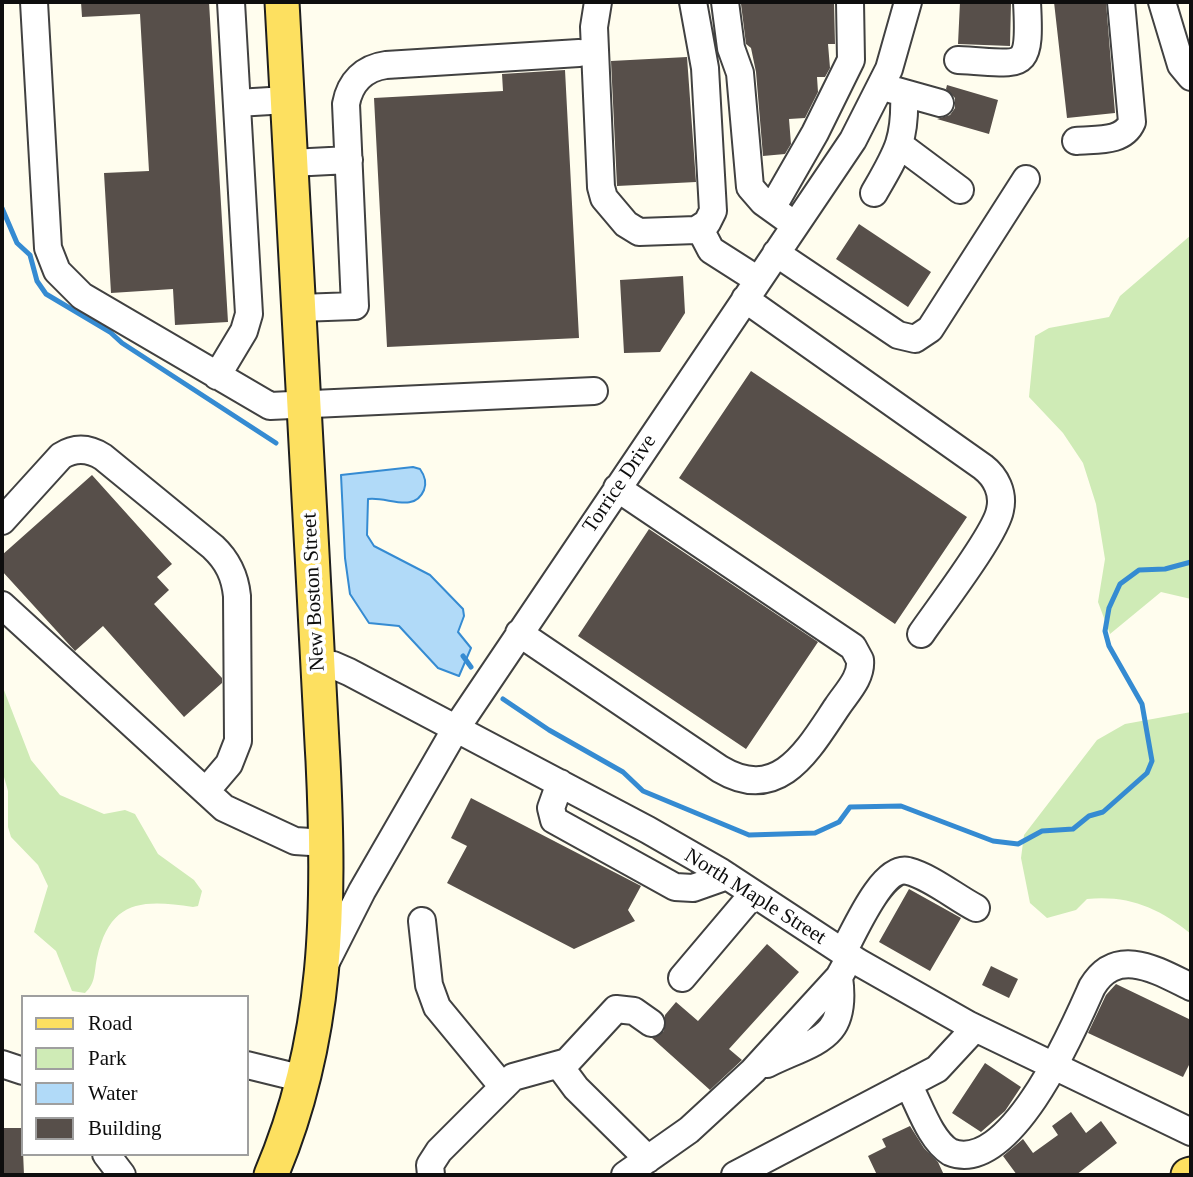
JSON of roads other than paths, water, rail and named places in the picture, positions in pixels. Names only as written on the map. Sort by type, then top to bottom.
[{"type":"main road","name":"New Boston Street","points":[[271,1175],[304,1079],[324,965],[326,843],[282,2]]},
{"type":"street","points":[[34,2],[46,236],[51,260],[64,280],[82,296],[268,406],[594,391]]},
{"type":"street","points":[[217,376],[244,331],[249,314],[231,2]]},
{"type":"street","points":[[598,2],[594,27],[601,187],[604,198],[626,224],[634,231],[645,233],[700,229],[710,220],[713,207],[705,68],[693,2]]},
{"type":"street","points":[[725,2],[731,48],[740,75],[749,182],[755,195],[795,225]]},
{"type":"street","points":[[772,208],[815,133],[851,60],[850,2]]},
{"type":"street","name":"Torrice Drive","points":[[324,965],[362,891],[455,730],[853,140],[893,90],[908,2]]},
{"type":"street","points":[[958,60],[1012,62],[1021,59],[1029,45],[1027,2]]},
{"type":"street","points":[[1076,141],[1117,137],[1128,130],[1132,121],[1121,2]]},
{"type":"street","points":[[1162,2],[1181,65],[1191,77]]},
{"type":"street","points":[[299,308],[355,306],[347,98],[354,83],[370,69],[386,65],[579,53]]},
{"type":"street","points":[[893,90],[940,103]]},
{"type":"street","points":[[874,193],[901,146],[905,118],[893,90]]},
{"type":"street","points":[[237,103],[287,100]]},
{"type":"street","points":[[901,146],[960,190]]},
{"type":"street","points":[[291,163],[349,160]]},
{"type":"street","points":[[776,253],[898,335],[915,339],[930,329],[1026,179]]},
{"type":"street","points":[[700,229],[711,250],[752,290],[994,478],[1000,494],[998,518],[921,634]]},
{"type":"street","points":[[2,522],[61,456],[72,451],[85,450],[103,457],[226,561],[234,578],[237,596],[239,735],[229,764],[206,791]]},
{"type":"street","points":[[519,633],[720,768],[751,779],[782,773],[802,758],[857,677],[860,660],[853,648],[617,488]]},
{"type":"street","points":[[2,605],[229,811],[295,841],[326,843]]},
{"type":"street","name":"North Maple Street","points":[[318,664],[341,668],[560,783],[727,876],[844,962],[1191,1132]]},
{"type":"street","points":[[560,783],[551,808],[554,820],[675,887],[693,888],[727,876]]},
{"type":"street","points":[[625,1175],[689,1130],[753,1071],[823,1036],[834,1026],[842,1005],[844,962],[883,882],[896,871],[909,872],[976,908]]},
{"type":"street","points":[[682,978],[753,894]]},
{"type":"street","points":[[422,921],[429,985],[437,1007],[503,1087]]},
{"type":"street","points":[[908,1084],[941,1143],[955,1154],[974,1156],[997,1144],[1018,1125],[1038,1100],[1092,987],[1109,969],[1124,963],[1141,964],[1191,986]]},
{"type":"street","points":[[431,1175],[430,1165],[439,1151],[520,1073],[559,1066],[571,1058],[616,1009],[629,1009],[651,1023]]},
{"type":"street","points":[[735,1175],[941,1067],[975,1028]]},
{"type":"street","points":[[2,1064],[21,1070]]},
{"type":"street","points":[[248,1065],[304,1079]]},
{"type":"street","points":[[559,1066],[576,1088],[648,1158]]},
{"type":"street","points":[[108,1156],[122,1175]]},
{"type":"water","points":[[413,467],[420,469],[425,479],[425,487],[420,497],[407,503],[368,499],[367,535],[374,546],[430,575],[463,609],[464,616],[458,632],[471,648],[459,676],[438,668],[399,626],[369,623],[350,594],[345,558],[341,475]]},
{"type":"waterway","points":[[2,208],[17,243],[30,255],[37,281],[46,294],[110,332],[122,343],[276,443]]},
{"type":"waterway","points":[[503,699],[549,730],[623,772],[643,791],[749,835],[815,833],[839,822],[850,807],[901,806],[993,841],[1018,844],[1042,831],[1073,829],[1089,816],[1103,812],[1147,773],[1152,761],[1142,704],[1109,646],[1105,631],[1109,608],[1120,584],[1139,570],[1165,569],[1191,562]]},
{"type":"waterway","points":[[463,656],[471,667]]}]
